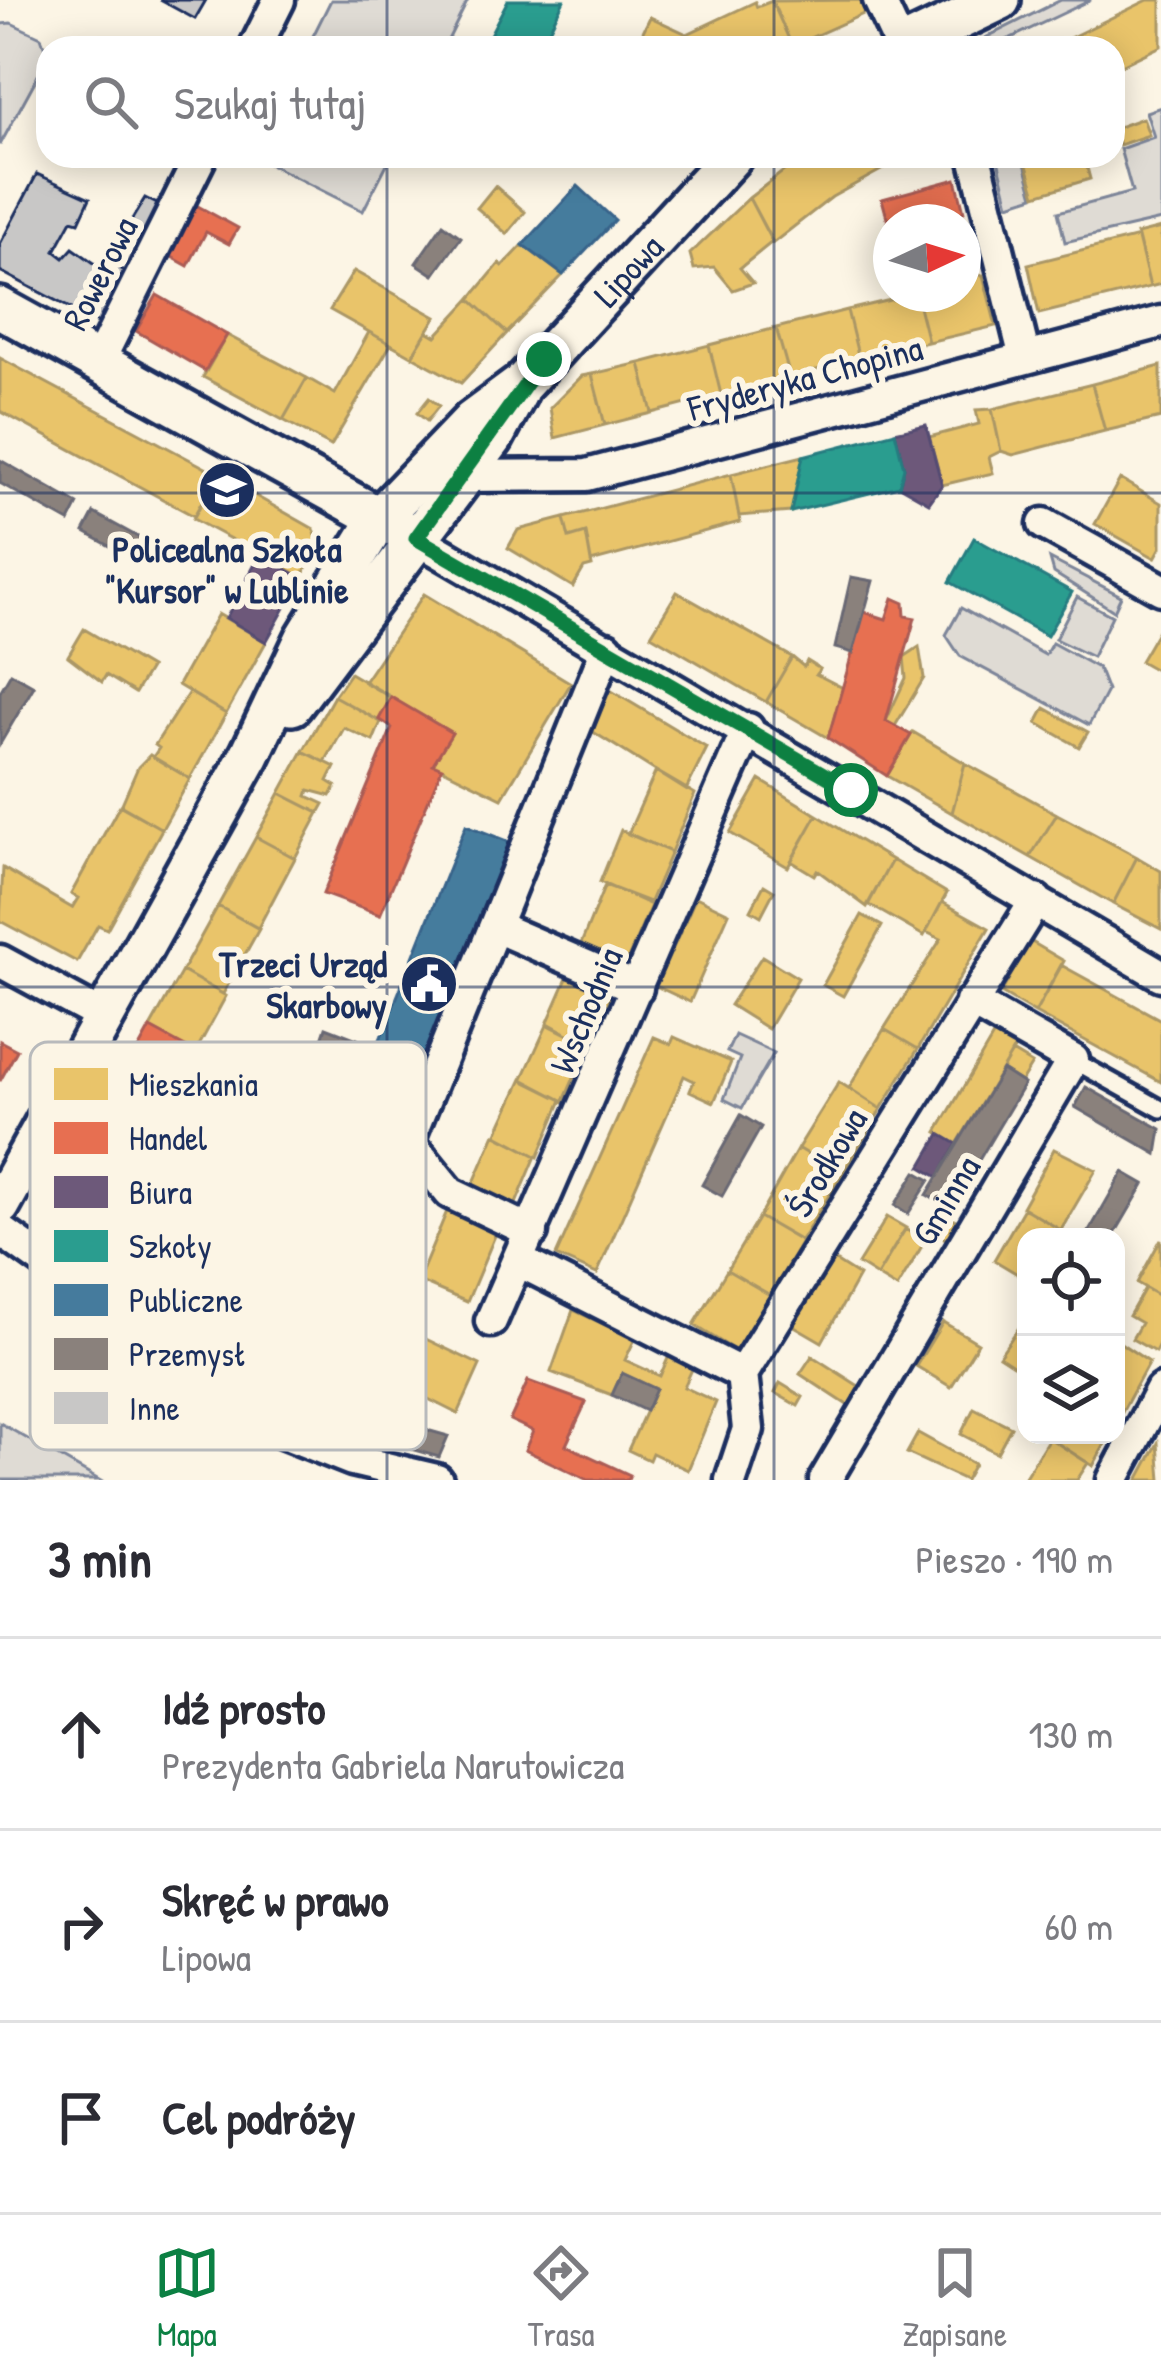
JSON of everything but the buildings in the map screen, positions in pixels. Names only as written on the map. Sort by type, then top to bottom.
[{"type":"street","points":[[261,36],[279,0]]},
{"type":"street","points":[[879,0],[912,36]]},
{"type":"street","points":[[934,36],[1000,0]]},
{"type":"street","name":"Rowerowa","points":[[99,362],[196,168]]},
{"type":"street","name":"Lipowa","points":[[250,755],[305,639],[380,517],[472,421],[521,384],[722,168]]},
{"type":"street","points":[[978,168],[1025,358]]},
{"type":"street","points":[[0,308],[380,517],[1161,974]]},
{"type":"street","name":"Fryderyka Chopina","points":[[465,476],[587,475],[1161,322]]},
{"type":"street","name":"Lipowa","points":[[250,755],[465,476],[521,384]]},
{"type":"street","points":[[1044,524],[1161,589]]},
{"type":"street","points":[[426,1097],[607,648]]},
{"type":"street","name":"Wschodnia","points":[[491,1321],[748,729]]},
{"type":"street","points":[[92,1042],[250,755]]},
{"type":"street","name":"Środkowa","points":[[742,1374],[1036,900]]},
{"type":"street","points":[[496,927],[637,988]]},
{"type":"street","points":[[0,961],[105,1018]]},
{"type":"street","points":[[971,1002],[1073,1060]]},
{"type":"street","name":"Gminna","points":[[825,1480],[1073,1060]]},
{"type":"street","points":[[0,1205],[30,1152]]},
{"type":"street","points":[[426,1163],[450,1193],[532,1232]]},
{"type":"street","points":[[0,1230],[30,1251]]},
{"type":"street","points":[[519,1261],[742,1374],[748,1429],[731,1480]]},
{"type":"street","points":[[1113,1480],[1161,1390]]},
{"type":"street","points":[[327,1450],[437,1480]]},
{"type":"lane","points":[[1073,1060],[1161,1109]]},
{"type":"shaded area","points":[[331,0],[468,0],[450,36],[313,36]]},
{"type":"shaded area","points":[[1061,0],[1091,0],[1015,36],[989,36]]},
{"type":"shaded area","points":[[11,23],[39,36],[36,79],[0,145],[0,24]]},
{"type":"shaded area","points":[[1161,107],[1161,220],[1065,242],[1058,212],[1132,192],[1125,147],[1154,137],[1146,112]]},
{"type":"shaded area","points":[[277,168],[385,168],[363,211]]},
{"type":"shaded area","points":[[1000,168],[1026,168],[1034,196],[1009,204]]},
{"type":"shaded area","points":[[1050,559],[1121,596],[1114,611],[1054,573]]},
{"type":"shaded area","points":[[1077,597],[1112,616],[1092,657],[1055,639]]},
{"type":"shaded area","points":[[961,608],[1045,655],[1052,643],[1098,668],[1107,691],[1089,725],[960,656],[946,635]]},
{"type":"shaded area","points":[[735,1035],[774,1053],[742,1108],[724,1099],[740,1058],[727,1052]]},
{"type":"shaded area","points":[[0,1423],[30,1440],[30,1450],[47,1450],[99,1480],[0,1480]]},
{"type":"place","name":"Policealna Szkoła \"Kursor\" w Lublinie","points":[[227,490]]},
{"type":"place","name":"Trzeci Urząd Skarbowy","points":[[429,984]]},
{"type":"route","points":[[544,359],[521,384],[493,438],[416,538],[851,790]]}]
